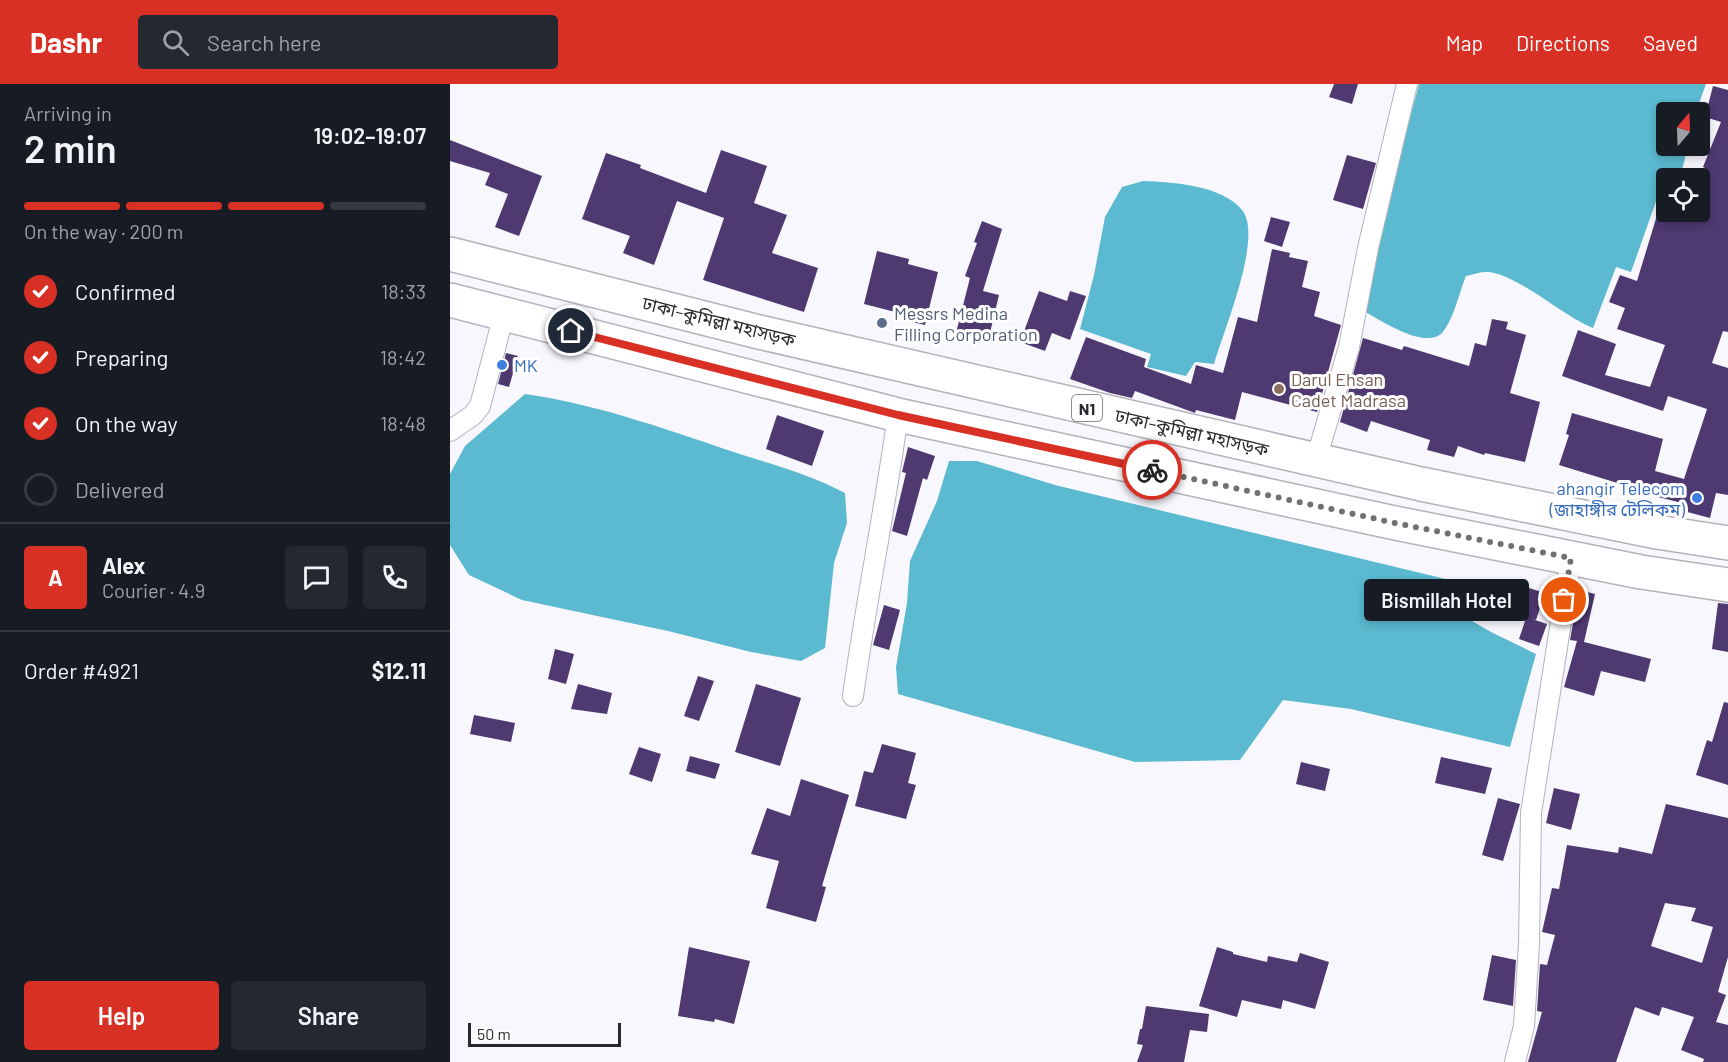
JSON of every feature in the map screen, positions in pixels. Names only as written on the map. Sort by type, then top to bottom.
[{"type":"highway","name":"ঢাকা–কুমিল্লা মহাসড়ক","points":[[450,254],[759,332],[1316,460],[1601,521],[1728,543]]},
{"type":"highway","points":[[450,300],[898,415],[1395,523],[1571,558],[1728,585]]},
{"type":"highway","points":[[751,376],[759,332]]},
{"type":"street","points":[[1316,460],[1349,347],[1368,248],[1407,84]]},
{"type":"street","points":[[450,431],[473,415],[480,406],[504,314]]},
{"type":"street","points":[[853,696],[864,611],[886,504],[898,415]]},
{"type":"street","points":[[1515,1062],[1524,1026],[1527,991],[1531,813],[1571,558]]},
{"type":"water","points":[[1419,84],[1706,84],[1700,102],[1656,102],[1656,156],[1686,156],[1682,168],[1656,168],[1656,201],[1631,272],[1616,267],[1593,328],[1509,278],[1485,272],[1466,276],[1450,321],[1442,333],[1434,337],[1425,338],[1403,332],[1364,311],[1399,158]]},
{"type":"water","points":[[1143,181],[1168,182],[1210,190],[1222,195],[1242,210],[1247,223],[1248,241],[1240,285],[1214,364],[1195,362],[1186,376],[1147,367],[1151,354],[1080,329],[1094,275],[1105,217],[1122,187]]},
{"type":"water","points":[[525,394],[582,405],[637,420],[797,472],[845,493],[847,523],[834,563],[825,648],[801,661],[751,652],[668,631],[522,600],[469,575],[450,545],[450,474],[465,446]]},
{"type":"water","points":[[949,461],[977,461],[1055,485],[1458,582],[1453,610],[1536,654],[1510,747],[1351,709],[1283,700],[1240,760],[1135,762],[898,694],[896,667],[907,603],[910,561],[937,501]]},
{"type":"building","points":[[1334,84],[1358,84],[1352,104],[1329,97]]},
{"type":"building","points":[[1713,86],[1728,90],[1728,332],[1723,331],[1712,363],[1728,368],[1728,495],[1716,493],[1710,518],[1676,509],[1678,502],[1626,489],[1627,486],[1559,465],[1569,435],[1566,434],[1572,413],[1663,439],[1655,471],[1684,479],[1707,409],[1668,396],[1663,411],[1562,376],[1578,330],[1616,344],[1605,375],[1650,387],[1665,345],[1617,329],[1625,308],[1609,302],[1620,275],[1637,281],[1656,219],[1656,222],[1710,222],[1710,168],[1703,167],[1707,156],[1710,156],[1710,150],[1721,122],[1710,119],[1709,102]]},
{"type":"building","points":[[450,140],[542,176],[519,236],[495,227],[508,194],[485,185],[490,173],[450,161]]},
{"type":"building","points":[[721,150],[767,166],[754,203],[787,215],[772,253],[818,268],[804,312],[703,280],[724,218],[677,201],[654,265],[623,253],[630,236],[582,219],[606,153],[641,165],[640,168],[706,193]]},
{"type":"building","points":[[1347,155],[1376,163],[1363,209],[1333,200]]},
{"type":"building","points":[[1271,217],[1290,222],[1282,247],[1264,241]]},
{"type":"building","points":[[982,221],[1002,229],[983,291],[999,295],[988,341],[956,333],[970,278],[965,276]]},
{"type":"building","points":[[1272,249],[1290,253],[1289,257],[1308,261],[1302,287],[1320,292],[1314,316],[1341,325],[1317,412],[1242,392],[1235,420],[1196,410],[1195,413],[1135,391],[1132,398],[1070,379],[1086,337],[1146,359],[1144,367],[1191,384],[1196,365],[1223,373],[1238,317],[1257,322]]},
{"type":"building","points":[[877,251],[909,259],[908,264],[938,272],[925,325],[901,319],[903,314],[864,304]]},
{"type":"building","points":[[1039,291],[1067,301],[1070,291],[1086,296],[1070,340],[1052,333],[1045,351],[1020,342]]},
{"type":"building","points":[[1492,319],[1508,322],[1506,329],[1526,335],[1510,393],[1540,402],[1525,462],[1485,453],[1484,455],[1458,446],[1454,457],[1427,450],[1430,440],[1371,421],[1367,432],[1340,422],[1363,338],[1402,350],[1404,346],[1469,366],[1475,343],[1486,346]]},
{"type":"building","points":[[506,353],[518,356],[509,387],[498,384]]},
{"type":"building","points":[[777,415],[824,431],[812,466],[766,449]]},
{"type":"building","points":[[908,447],[935,456],[927,480],[923,478],[907,536],[892,531],[906,473],[902,472]]},
{"type":"building","points":[[1490,583],[1528,592],[1529,588],[1545,593],[1536,620],[1532,619],[1547,624],[1539,646],[1519,639],[1526,618],[1484,607]]},
{"type":"building","points":[[1579,590],[1595,594],[1584,642],[1651,659],[1645,682],[1601,671],[1594,696],[1564,687],[1577,641],[1570,640]]},
{"type":"building","points":[[1718,603],[1728,604],[1728,652],[1712,649]]},
{"type":"building","points":[[884,605],[900,610],[889,650],[873,645]]},
{"type":"building","points":[[555,649],[574,654],[566,684],[548,679]]},
{"type":"building","points":[[698,676],[714,681],[699,721],[684,716]]},
{"type":"building","points":[[578,684],[612,693],[607,714],[571,709]]},
{"type":"building","points":[[756,684],[801,698],[780,766],[735,752]]},
{"type":"building","points":[[1724,702],[1728,703],[1728,785],[1696,775],[1707,740],[1712,742]]},
{"type":"building","points":[[474,715],[515,723],[511,742],[470,734]]},
{"type":"building","points":[[882,744],[916,753],[908,783],[916,785],[906,819],[855,806],[864,771],[873,773]]},
{"type":"building","points":[[639,747],[661,754],[652,782],[629,774]]},
{"type":"building","points":[[690,756],[720,764],[715,779],[686,771]]},
{"type":"building","points":[[1441,757],[1492,768],[1485,794],[1435,783]]},
{"type":"building","points":[[1301,762],[1330,769],[1325,791],[1296,784]]},
{"type":"building","points":[[801,779],[849,795],[822,886],[826,887],[816,922],[766,908],[779,861],[751,854],[767,808],[790,816]]},
{"type":"building","points":[[1554,788],[1580,794],[1571,830],[1546,823]]},
{"type":"building","points":[[1498,798],[1520,804],[1503,861],[1482,855]]},
{"type":"building","points":[[1666,804],[1728,818],[1728,957],[1718,992],[1726,995],[1716,1022],[1728,1025],[1728,1062],[1703,1062],[1704,1059],[1681,1050],[1694,1017],[1662,1007],[1659,1016],[1635,1007],[1616,1062],[1528,1062],[1542,1012],[1537,1011],[1540,964],[1547,965],[1555,935],[1542,932],[1552,888],[1559,889],[1567,845],[1618,853],[1619,847],[1652,854]],"holes":[[[1665,903],[1696,908],[1691,921],[1713,927],[1702,963],[1651,946]]]},
{"type":"building","points":[[689,947],[750,961],[734,1024],[715,1019],[714,1022],[678,1016]]},
{"type":"building","points":[[1217,947],[1233,952],[1233,954],[1267,962],[1268,956],[1297,962],[1300,953],[1329,962],[1315,1009],[1283,1000],[1281,1009],[1242,1000],[1237,1017],[1199,1006]]},
{"type":"building","points":[[1492,955],[1516,960],[1513,1006],[1483,1000]]},
{"type":"building","points":[[1146,1006],[1209,1014],[1207,1032],[1190,1030],[1184,1062],[1137,1062],[1143,1045],[1137,1044]]},
{"type":"way so far","points":[[1152,470],[1395,523],[1571,558],[1564,600]]},
{"type":"place","name":"Messrs Medina Filling Corporation","points":[[882,323]]},
{"type":"place","name":"MK","points":[[502,365]]},
{"type":"place","name":"Darul Ehsan Cadet Madrasa","points":[[1279,389]]},
{"type":"place","name":"ahangir Telecom (জাহাঙ্গীর টেলিকম)","points":[[1697,498]]},
{"type":"place","name":"Bismillah Hotel","points":[[1564,600]]},
{"type":"route","points":[[571,331],[898,415],[1152,470]]}]
